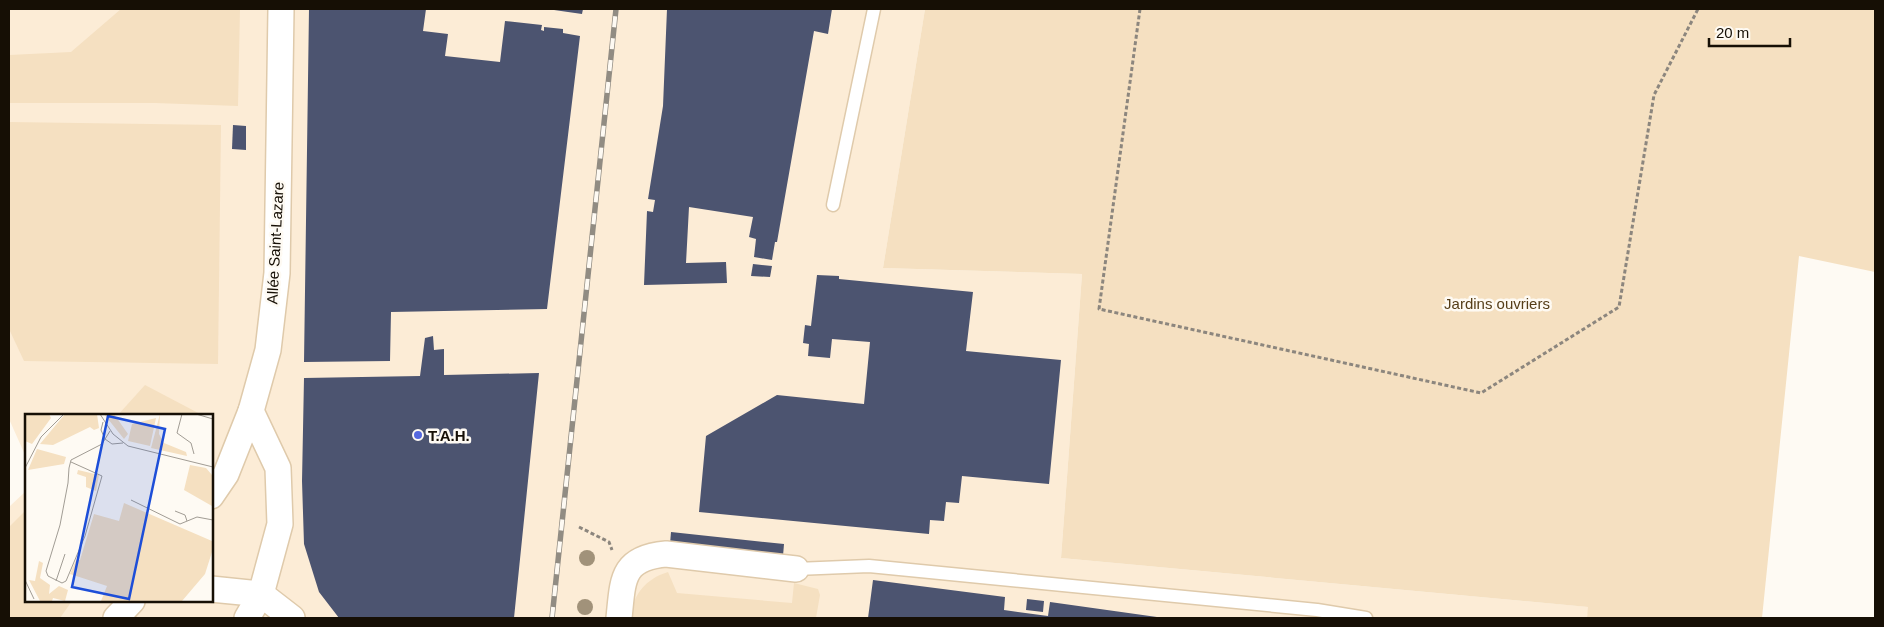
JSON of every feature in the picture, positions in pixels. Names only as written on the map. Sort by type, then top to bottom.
[{"type":"street","name":"Allée Saint-Lazare","points":[[212,495],[226,474],[251,412],[268,350],[277,273],[281,9]]},
{"type":"street","points":[[247,618],[261,594],[280,524],[278,468],[251,412]]},
{"type":"street","points":[[619,618],[623,582],[632,565],[648,556],[666,554],[796,569]]},
{"type":"street","points":[[212,589],[261,594],[292,618]]},
{"type":"street","points":[[116,618],[131,602]]},
{"type":"lane","points":[[833,205],[874,9]]},
{"type":"lane","points":[[796,569],[869,566],[1317,610],[1366,618]]},
{"type":"path","points":[[1140,9],[1099,309],[1481,393],[1619,307],[1654,95],[1698,9]]},
{"type":"path","points":[[579,527],[609,542],[623,582]]},
{"type":"shaded area","points":[[9,9],[925,9],[883,268],[1082,274],[1061,558],[1589,607],[1587,618],[9,618],[9,507],[25,492],[25,602],[212,602],[212,414],[25,414],[25,455],[9,419]]},
{"type":"green space","points":[[121,9],[240,9],[238,106],[155,103],[9,103],[9,55],[71,52]]},
{"type":"green space","name":"Jardins ouvriers","points":[[925,9],[1875,9],[1875,272],[1799,256],[1762,618],[1587,618],[1588,607],[1061,558],[1082,274],[883,268]]},
{"type":"green space","points":[[9,122],[221,125],[218,364],[24,361],[9,329]]},
{"type":"green space","points":[[145,385],[200,414],[119,414]]},
{"type":"green space","points":[[25,511],[25,602],[71,602],[60,618],[9,618],[9,527]]},
{"type":"green space","points":[[668,572],[677,593],[792,603],[794,583],[818,589],[820,595],[816,618],[630,618],[634,602],[641,589],[653,579]]},
{"type":"building","points":[[309,9],[426,9],[423,31],[448,34],[445,56],[500,62],[505,21],[542,25],[541,30],[544,31],[544,27],[563,29],[563,33],[580,36],[547,309],[391,312],[390,361],[304,362]]},
{"type":"building","points":[[547,9],[583,9],[582,14]]},
{"type":"building","points":[[667,9],[832,9],[828,34],[814,31],[777,242],[775,242],[772,260],[754,257],[756,239],[749,237],[753,217],[689,207],[686,263],[726,262],[727,283],[644,285],[647,211],[653,212],[655,200],[648,199],[663,106]]},
{"type":"building","points":[[233,125],[246,126],[246,150],[232,149]]},
{"type":"building","points":[[753,264],[772,266],[770,277],[751,276]]},
{"type":"building","points":[[817,275],[839,276],[839,279],[973,292],[966,351],[1061,360],[1049,484],[962,476],[959,503],[946,502],[944,521],[930,520],[929,534],[699,512],[706,436],[777,395],[864,404],[870,342],[832,339],[830,358],[808,356],[809,344],[803,343],[805,325],[811,326]]},
{"type":"building","name":"T.A.H.","points":[[433,336],[434,350],[444,349],[444,375],[539,373],[514,618],[339,618],[319,592],[304,544],[302,481],[304,378],[420,376],[425,338]]},
{"type":"building","points":[[671,532],[784,544],[783,556],[670,544]]},
{"type":"building","points":[[873,580],[1005,597],[1004,610],[1048,616],[1050,602],[1164,618],[868,618]]},
{"type":"building","points":[[1027,599],[1044,601],[1043,612],[1026,610]]},
{"type":"railway","points":[[552,618],[616,9]]},
{"type":"place","name":"T.A.H.","points":[[418,435]]}]
